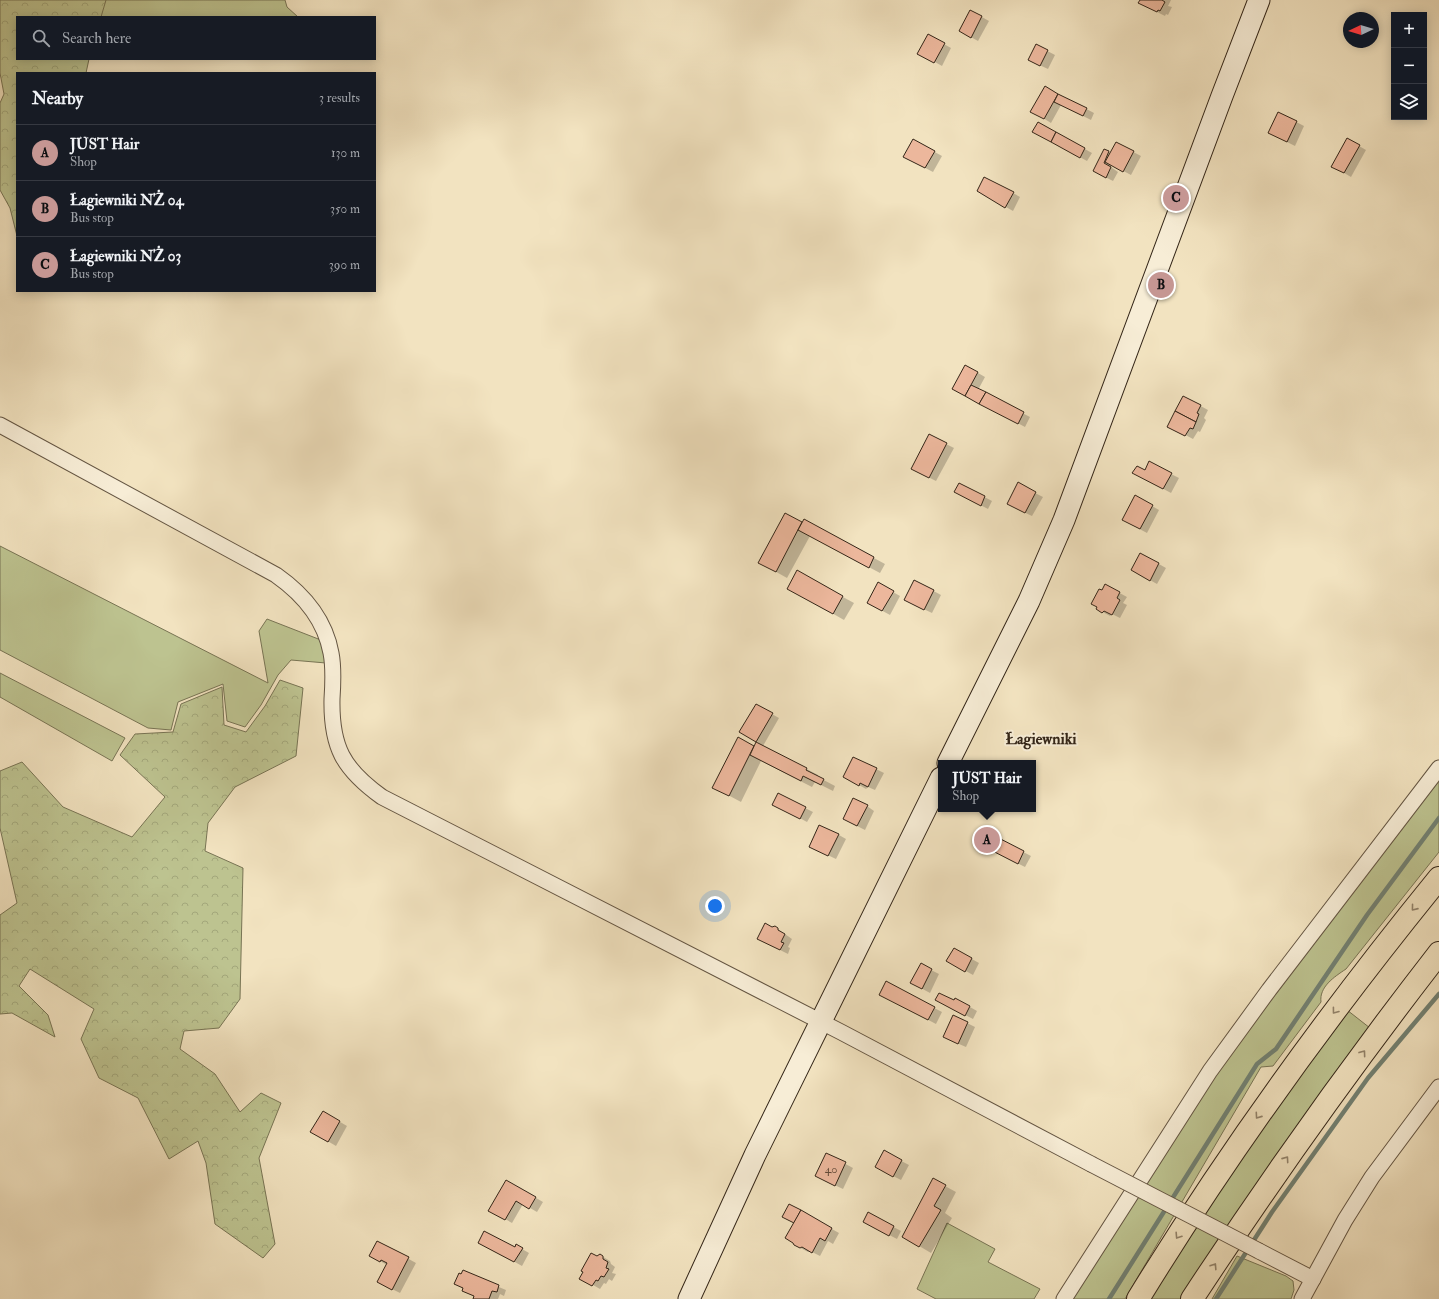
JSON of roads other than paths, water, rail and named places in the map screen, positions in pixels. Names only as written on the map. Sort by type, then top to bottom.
[{"type":"highway","points":[[1138,1299],[1200,1201],[1308,1046],[1393,935],[1439,878]]},
{"type":"highway","points":[[1192,1299],[1244,1220],[1305,1132],[1439,952]]},
{"type":"street","points":[[950,760],[1029,601],[1064,520],[1259,0]]},
{"type":"street","points":[[0,425],[276,575],[300,595],[317,617],[329,642],[333,666],[333,726],[339,749],[351,769],[359,779],[370,788],[389,800],[820,1021],[1313,1279]]},
{"type":"street","points":[[1064,1299],[1210,1071],[1292,959],[1439,768]]},
{"type":"street","points":[[689,1299],[741,1184],[938,784]]},
{"type":"street","points":[[1302,1299],[1345,1220],[1372,1177],[1439,1087]]},
{"type":"waterway","points":[[1109,1299],[1257,1064],[1276,1049],[1367,915],[1439,818]]},
{"type":"waterway","points":[[1216,1299],[1272,1212],[1368,1078],[1439,994]]},
{"type":"place","name":"Łagiewniki NŻ 03","points":[[1176,198]]},
{"type":"place","name":"Łagiewniki NŻ 04","points":[[1161,285]]},
{"type":"place","name":"JUST Hair","points":[[987,840]]},
{"type":"district","name":"Łagiewniki","points":[[1041,739]]}]
